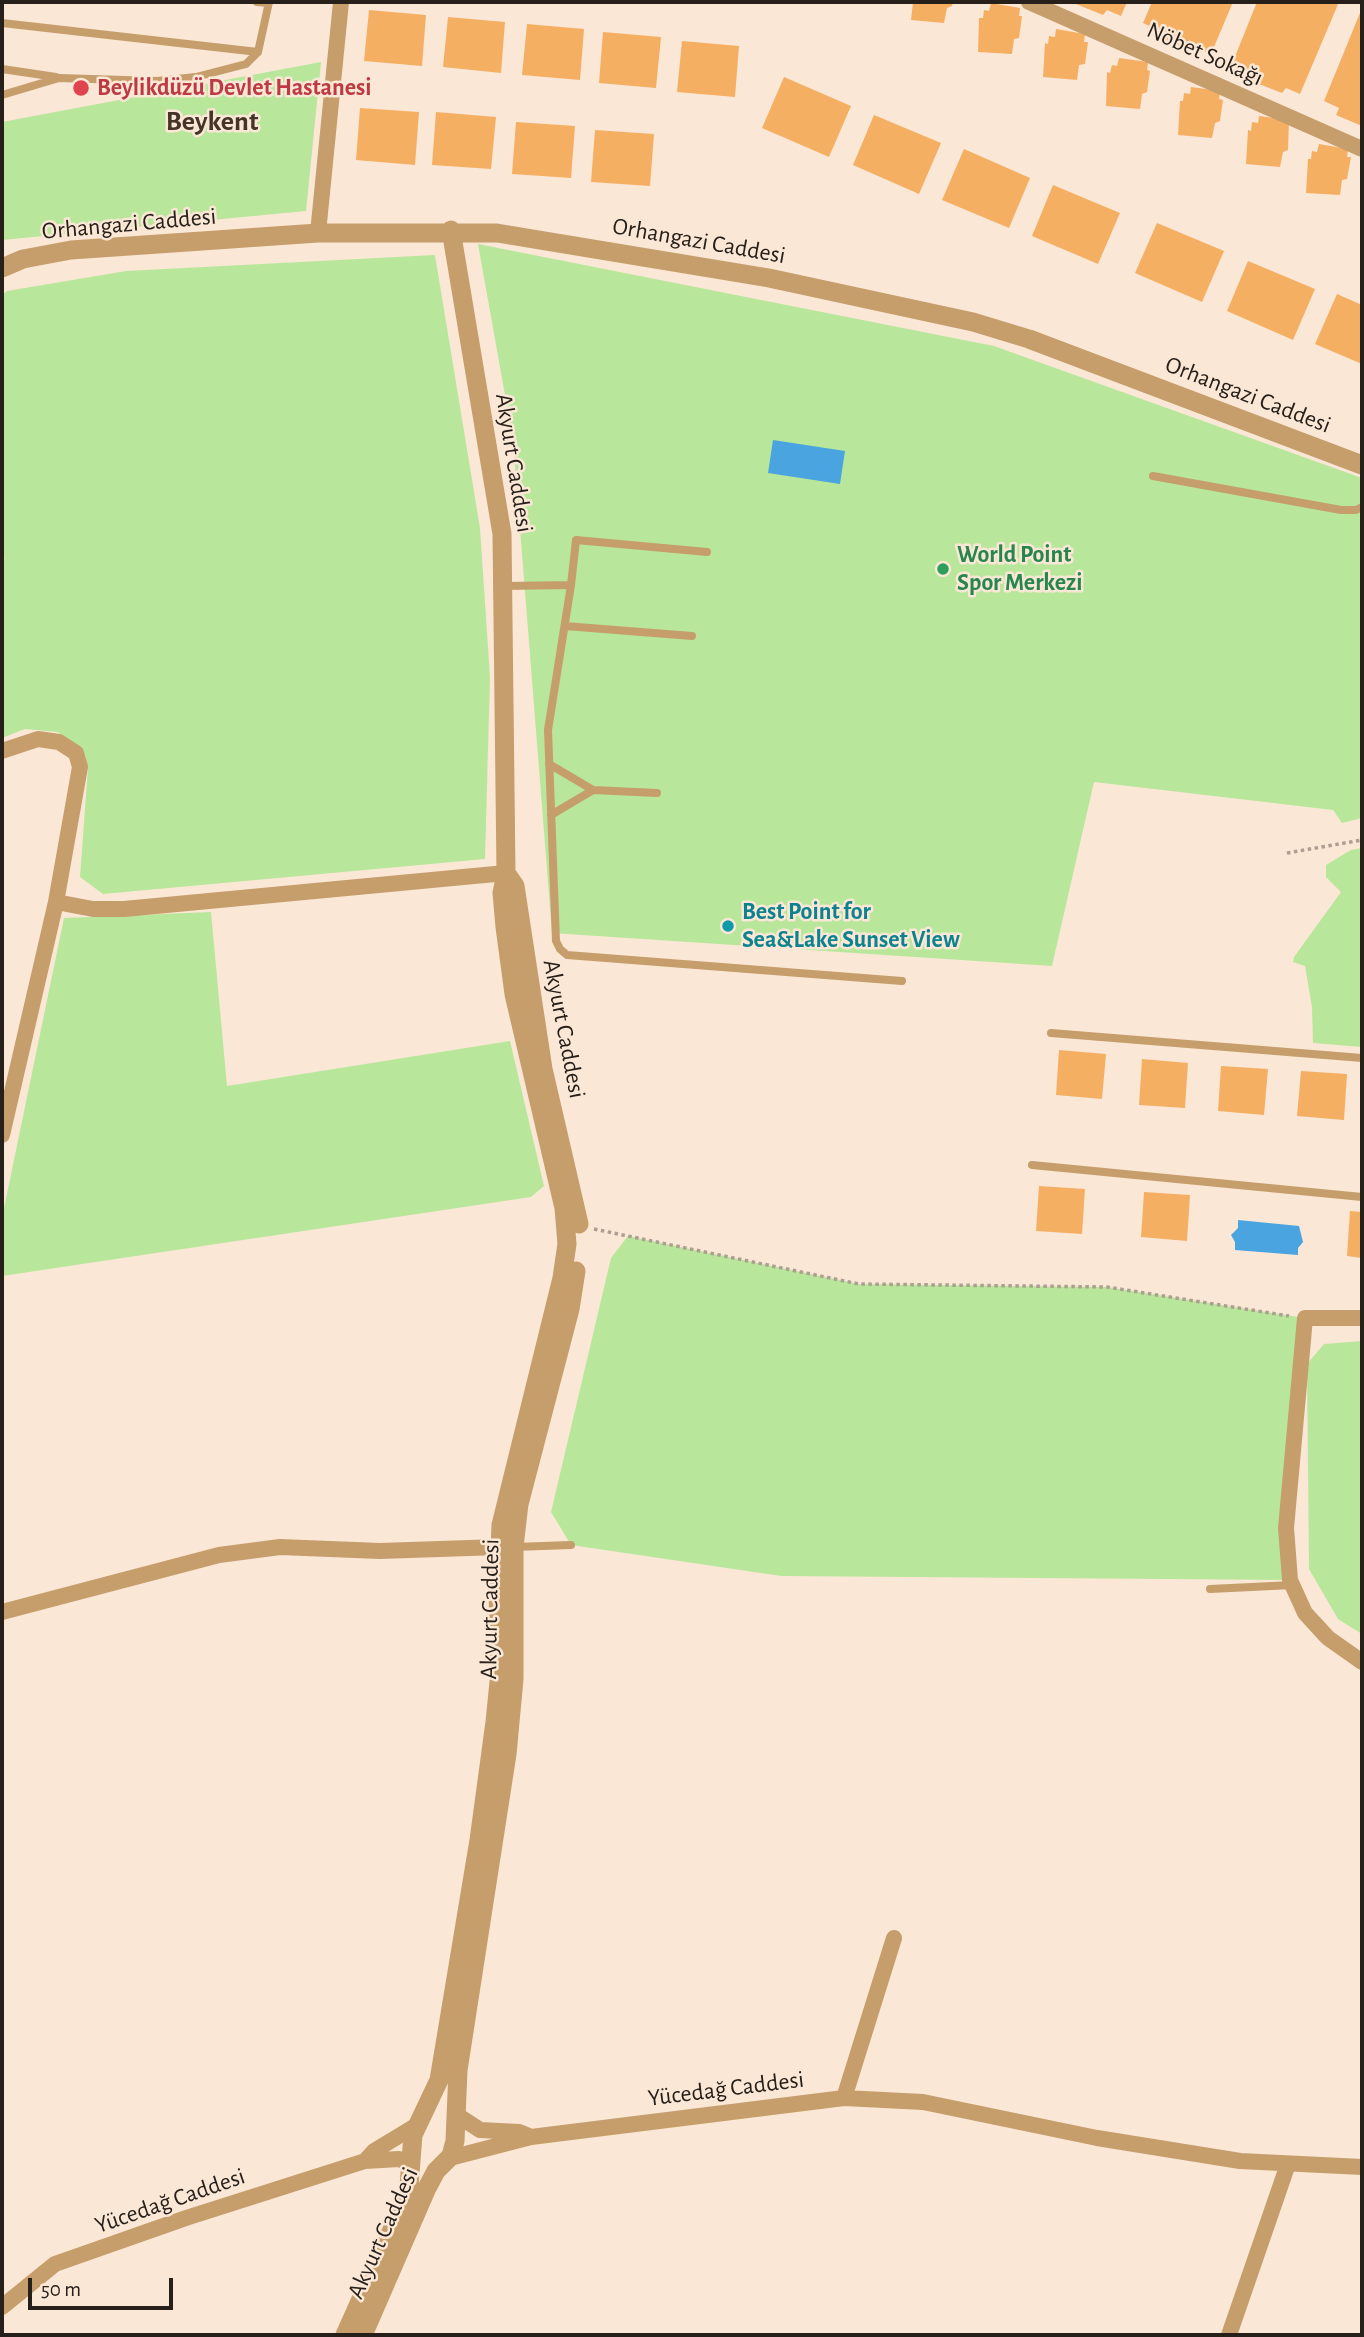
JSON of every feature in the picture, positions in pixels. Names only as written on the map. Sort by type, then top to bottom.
[{"type":"street","points":[[318,233],[341,2]]},
{"type":"street","name":"Nöbet Sokağı","points":[[1029,2],[1362,149]]},
{"type":"street","name":"Orhangazi Caddesi","points":[[2,268],[23,259],[71,250],[318,233],[451,230],[497,233],[769,278],[973,322],[1029,339],[1362,465]]},
{"type":"street","name":"Akyurt Caddesi","points":[[363,2335],[443,2164],[457,2115],[458,2070],[507,1754],[514,1679],[505,1502],[562,1278],[567,1234],[514,993],[502,893],[506,873],[502,534],[451,230]]},
{"type":"street","points":[[2,751],[38,739],[59,742],[76,753],[80,767],[56,902],[2,1135]]},
{"type":"street","points":[[56,902],[93,909],[124,909],[506,873]]},
{"type":"street","name":"Akyurt Caddesi","points":[[345,2335],[404,2203],[412,2164],[413,2135],[429,2107],[439,2080],[479,1840],[495,1723],[506,1547],[569,1309],[580,1249],[580,1226],[543,1069],[515,886],[506,873]]},
{"type":"street","points":[[1362,1318],[1305,1318],[1286,1528],[1293,1585],[1305,1613],[1328,1638],[1362,1662]]},
{"type":"street","points":[[2,1612],[219,1555],[280,1547],[380,1551],[506,1547]]},
{"type":"street","points":[[844,2098],[894,1938]]},
{"type":"street","name":"Yücedağ Caddesi","points":[[531,2137],[844,2098],[923,2102],[1097,2138],[1240,2161],[1362,2167]]},
{"type":"street","points":[[429,2107],[443,2105],[480,2130],[519,2132],[531,2137]]},
{"type":"street","points":[[365,2161],[374,2151],[417,2124]]},
{"type":"street","points":[[365,2161],[399,2159],[412,2164],[443,2164],[531,2137]]},
{"type":"street","name":"Yücedağ Caddesi","points":[[2,2307],[55,2264],[365,2161]]},
{"type":"street","points":[[1229,2335],[1288,2164]]},
{"type":"lane","points":[[2,69],[59,78],[157,81],[196,77],[246,65],[258,52],[269,2],[257,2]]},
{"type":"lane","points":[[2,23],[258,52]]},
{"type":"lane","points":[[2,95],[59,78]]},
{"type":"lane","points":[[1153,476],[1340,510],[1356,510],[1362,507]]},
{"type":"lane","points":[[707,552],[576,540],[548,730],[556,942],[567,955],[902,981]]},
{"type":"lane","points":[[504,586],[571,585]]},
{"type":"lane","points":[[565,626],[692,636]]},
{"type":"lane","points":[[549,764],[593,790],[657,793]]},
{"type":"lane","points":[[551,815],[593,790]]},
{"type":"lane","points":[[1051,1033],[1362,1058]]},
{"type":"lane","points":[[1032,1165],[1362,1197]]},
{"type":"lane","points":[[506,1547],[571,1545]]},
{"type":"lane","points":[[1210,1590],[1293,1585]]},
{"type":"path","points":[[1287,853],[1362,840]]},
{"type":"path","points":[[580,1226],[859,1284],[1107,1287],[1305,1318]]},
{"type":"green space","points":[[321,62],[306,211],[2,240],[2,122]]},
{"type":"green space","name":"World Point Spor Merkezi","points":[[478,244],[994,346],[1362,478],[1362,818],[1342,823],[1333,810],[1094,782],[1052,966],[552,933],[513,440]]},
{"type":"green space","points":[[435,255],[480,528],[490,677],[485,859],[103,894],[80,877],[88,768],[85,755],[58,732],[25,729],[2,738],[2,560],[5,559],[2,555],[2,295],[7,291],[126,271]]},
{"type":"green space","points":[[1362,848],[1362,1047],[1313,1043],[1312,1007],[1305,966],[1293,962],[1294,957],[1341,892],[1326,877],[1326,865],[1351,850]]},
{"type":"green space","points":[[211,912],[227,1086],[510,1041],[544,1186],[531,1197],[2,1276],[2,1218],[64,918]]},
{"type":"green space","points":[[628,1236],[859,1284],[1107,1287],[1305,1318],[1290,1580],[781,1576],[571,1545],[551,1512],[611,1258]]},
{"type":"green space","points":[[1362,1341],[1362,1634],[1338,1619],[1309,1569],[1307,1364],[1324,1344]]},
{"type":"water","points":[[773,440],[845,451],[840,484],[768,473]]},
{"type":"water","points":[[1238,1220],[1299,1226],[1303,1242],[1298,1248],[1298,1255],[1235,1250],[1231,1235],[1238,1228]]},
{"type":"building","points":[[913,2],[953,2],[952,6],[947,8],[944,23],[911,20]]},
{"type":"building","points":[[1071,2],[1127,2],[1121,16],[1107,10],[1103,15]]},
{"type":"building","points":[[1152,2],[1233,2],[1211,54],[1197,48],[1193,53],[1155,37],[1158,30],[1143,23]]},
{"type":"building","points":[[1257,2],[1339,2],[1300,94],[1286,88],[1282,93],[1244,78],[1247,70],[1232,64]]},
{"type":"building","points":[[991,3],[1020,8],[1019,16],[1022,16],[1019,38],[1014,39],[1012,54],[978,52],[979,18],[983,18],[984,10],[989,11]]},
{"type":"building","points":[[1362,8],[1362,126],[1336,115],[1339,108],[1324,101]]},
{"type":"building","points":[[369,10],[426,15],[422,66],[364,61]]},
{"type":"building","points":[[448,17],[505,22],[501,73],[443,67]]},
{"type":"building","points":[[527,24],[584,29],[580,80],[522,75]]},
{"type":"building","points":[[1056,29],[1085,34],[1084,42],[1088,42],[1085,64],[1079,65],[1077,80],[1043,77],[1045,43],[1048,44],[1049,36],[1055,37]]},
{"type":"building","points":[[603,32],[661,37],[656,88],[599,83]]},
{"type":"building","points":[[682,41],[739,46],[735,97],[677,92]]},
{"type":"building","points":[[1119,58],[1148,62],[1147,70],[1150,71],[1147,92],[1142,94],[1140,109],[1106,106],[1107,72],[1110,73],[1112,65],[1117,66]]},
{"type":"building","points":[[784,77],[851,106],[829,157],[762,128]]},
{"type":"building","points":[[1191,87],[1220,91],[1219,99],[1223,100],[1220,121],[1215,123],[1212,138],[1178,135],[1180,101],[1183,101],[1184,93],[1190,94]]},
{"type":"building","points":[[360,108],[419,112],[415,165],[356,160]]},
{"type":"building","points":[[436,112],[496,117],[491,169],[432,165]]},
{"type":"building","points":[[874,115],[941,143],[919,194],[853,165]]},
{"type":"building","points":[[1259,116],[1289,120],[1288,150],[1283,152],[1280,167],[1246,164],[1248,130],[1251,131],[1252,122],[1258,123]]},
{"type":"building","points":[[516,122],[575,126],[571,178],[512,174]]},
{"type":"building","points":[[595,130],[654,134],[650,186],[591,182]]},
{"type":"building","points":[[1319,144],[1348,149],[1347,157],[1351,157],[1347,179],[1342,180],[1340,195],[1306,193],[1308,159],[1311,159],[1312,151],[1317,152]]},
{"type":"building","points":[[964,149],[1030,178],[1009,228],[942,200]]},
{"type":"building","points":[[1053,185],[1120,213],[1098,264],[1032,236]]},
{"type":"building","points":[[1157,223],[1224,251],[1202,302],[1135,273]]},
{"type":"building","points":[[1248,261],[1315,289],[1293,340],[1227,311]]},
{"type":"building","points":[[1337,294],[1362,305],[1362,364],[1315,344]]},
{"type":"building","points":[[1059,1050],[1106,1054],[1102,1099],[1056,1095]]},
{"type":"building","points":[[1142,1059],[1188,1063],[1185,1108],[1139,1105]]},
{"type":"building","points":[[1221,1066],[1268,1069],[1264,1115],[1218,1111]]},
{"type":"building","points":[[1301,1071],[1347,1074],[1344,1120],[1297,1116]]},
{"type":"building","points":[[1039,1186],[1085,1189],[1082,1234],[1036,1231]]},
{"type":"building","points":[[1144,1192],[1190,1195],[1187,1241],[1141,1237]]},
{"type":"building","points":[[1350,1211],[1362,1212],[1362,1258],[1347,1256]]},
{"type":"place","name":"Beylikdüzü Devlet Hastanesi","points":[[81,88]]},
{"type":"place","name":"World Point Spor Merkezi","points":[[943,569]]},
{"type":"place","name":"Best Point for Sea&Lake Sunset View","points":[[728,926]]},
{"type":"district","name":"Beykent","points":[[212,122]]}]
